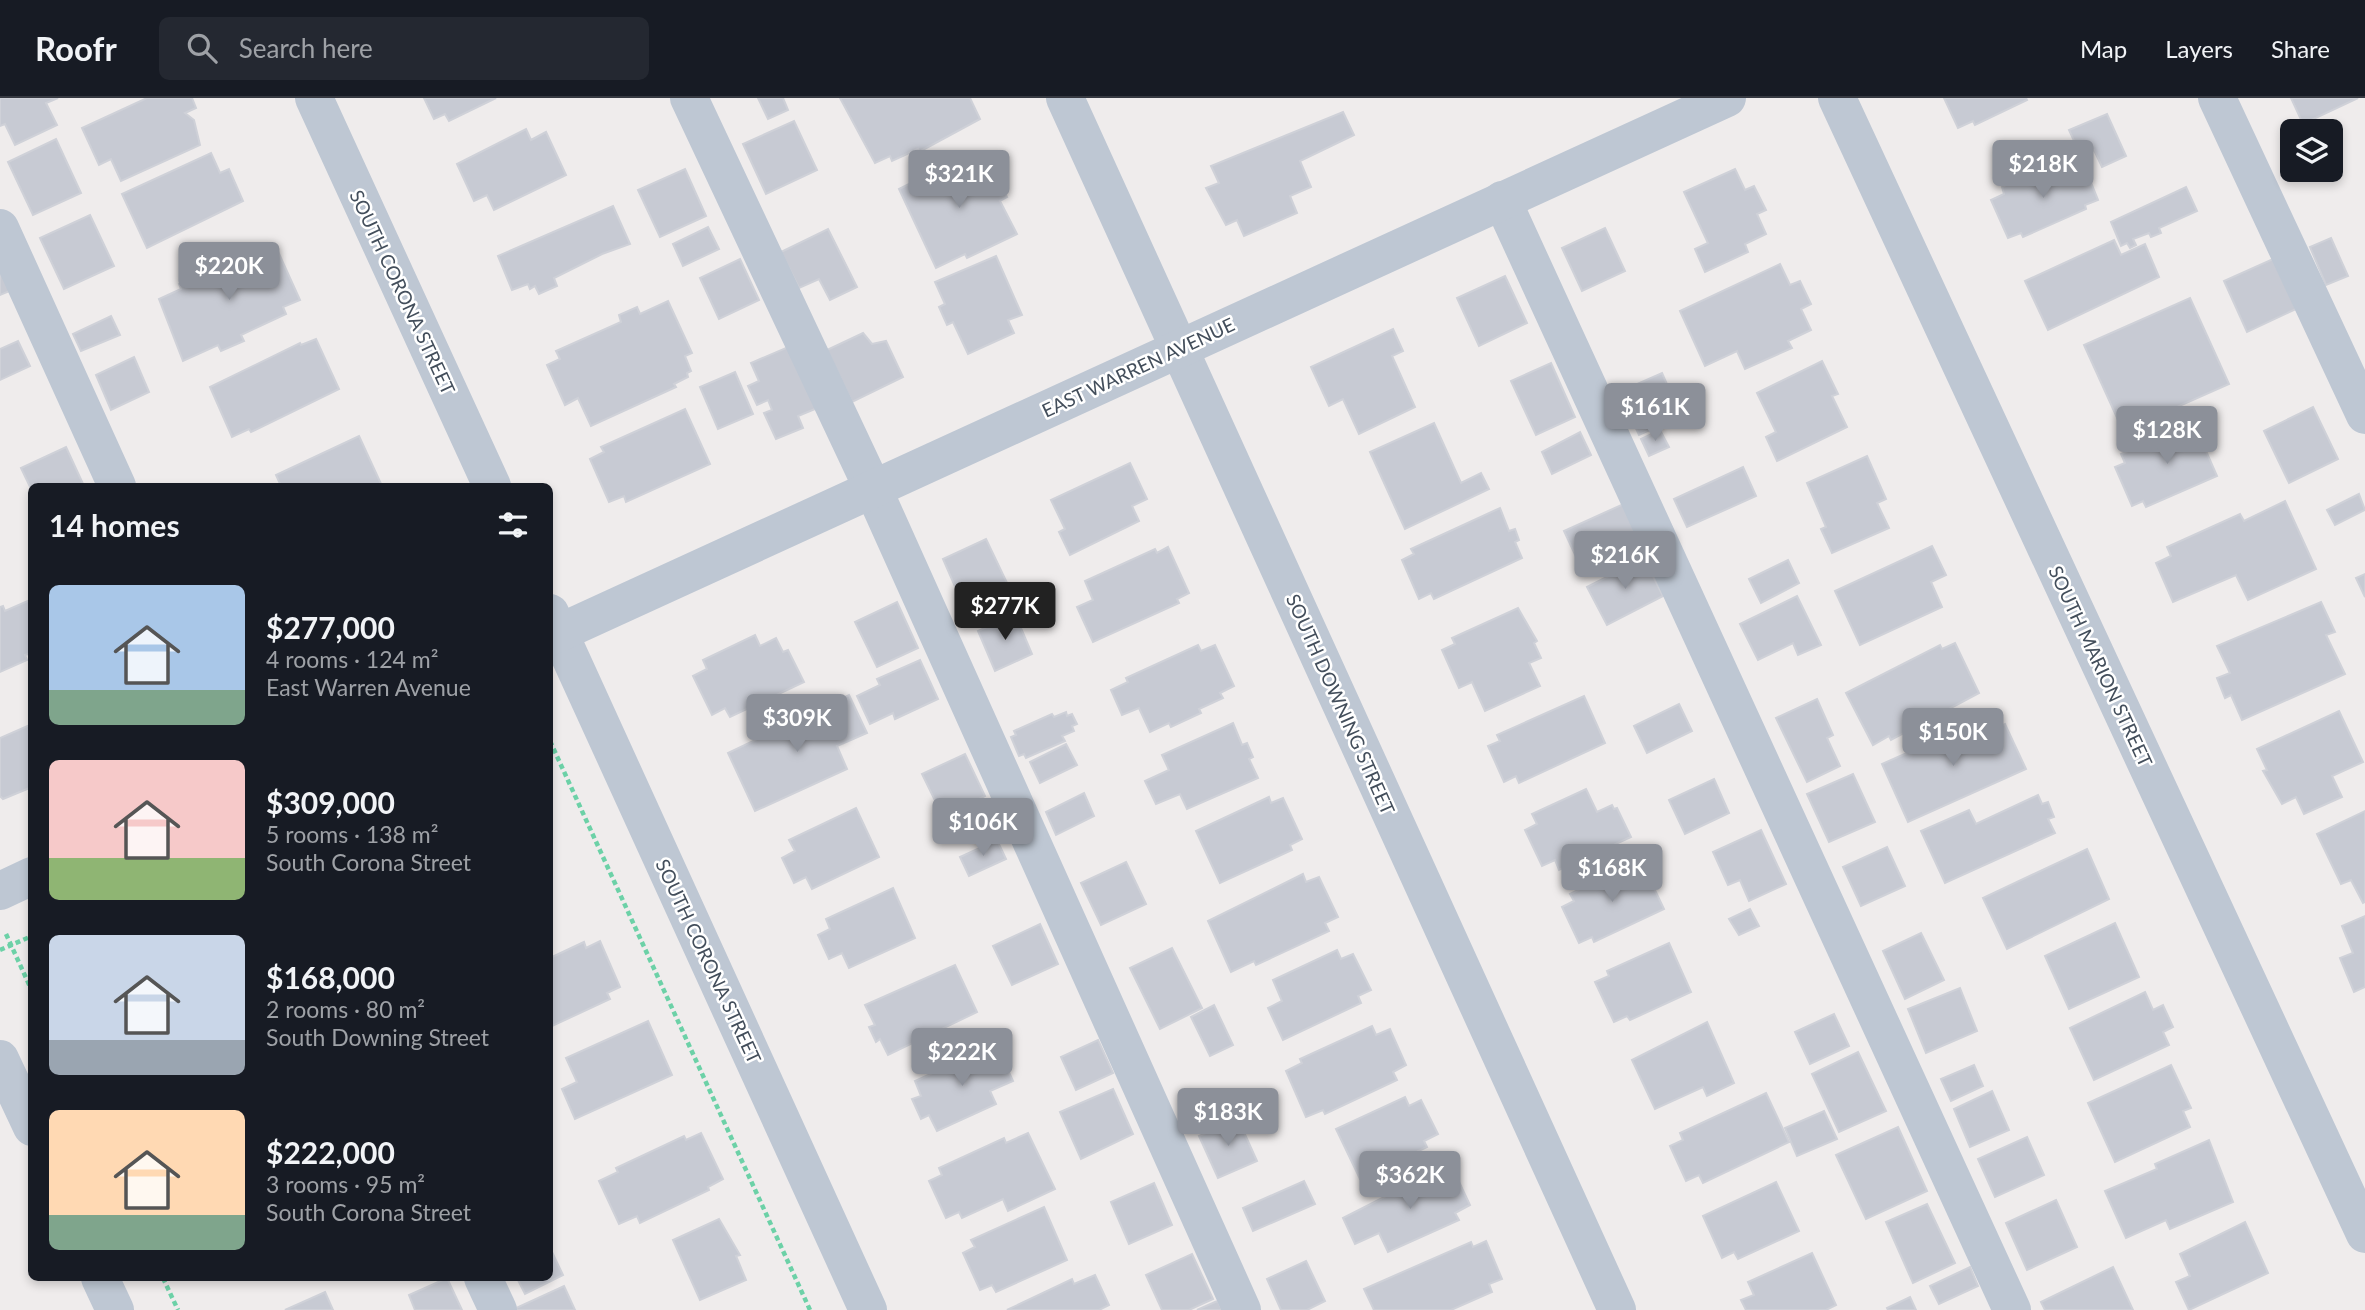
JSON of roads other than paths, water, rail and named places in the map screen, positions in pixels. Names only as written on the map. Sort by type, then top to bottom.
[{"type":"street","name":"SOUTH CORONA STREET","points":[[314,98],[491,483]]},
{"type":"street","points":[[690,98],[873,489],[1242,1310]]},
{"type":"street","name":"SOUTH DOWNING STREET","points":[[1065,98],[1618,1310]]},
{"type":"street","name":"EAST WARREN AVENUE","points":[[553,627],[873,489],[1727,98]]},
{"type":"street","name":"SOUTH MARION STREET","points":[[1837,98],[2365,1234]]},
{"type":"street","points":[[2217,98],[2365,415]]},
{"type":"street","points":[[1502,200],[2012,1310]]},
{"type":"street","points":[[0,228],[116,483]]},
{"type":"street","name":"SOUTH CORONA STREET","points":[[553,627],[867,1310]]},
{"type":"street","points":[[0,891],[28,878]]},
{"type":"street","points":[[0,1059],[28,1119]]},
{"type":"street","points":[[102,1281],[116,1310]]},
{"type":"street","points":[[484,1281],[498,1310]]}]
